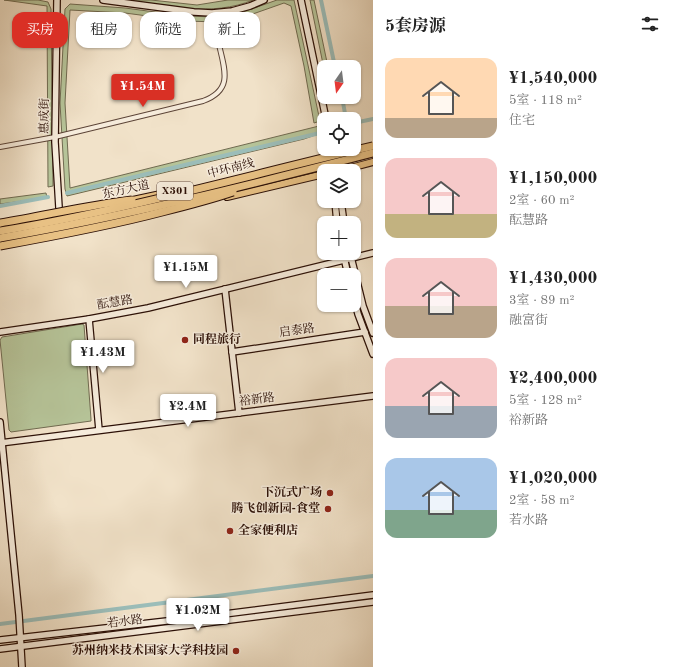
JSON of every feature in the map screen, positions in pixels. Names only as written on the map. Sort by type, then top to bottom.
[{"type":"highway","name":"中环南线","points":[[0,231],[172,195],[373,144]]},
{"type":"highway","name":"中环南线","points":[[0,238],[158,206],[265,181],[373,153]]},
{"type":"highway","points":[[0,246],[64,234],[154,214],[212,199],[265,181]]},
{"type":"highway","points":[[0,225],[101,204],[172,195]]},
{"type":"main road","points":[[361,147],[373,144]]},
{"type":"main road","name":"东方大道","points":[[0,225],[59,216],[179,190],[317,155]]},
{"type":"main road","points":[[361,165],[373,162]]},
{"type":"main road","name":"X301","points":[[0,243],[61,232],[256,191],[317,176]]},
{"type":"street","name":"惠成街","points":[[57,0],[55,137],[61,232]]},
{"type":"street","points":[[103,0],[131,1],[204,13]]},
{"type":"street","points":[[222,12],[250,6],[264,0]]},
{"type":"street","points":[[301,0],[325,112]]},
{"type":"street","points":[[0,148],[55,137],[203,101],[216,95],[224,83],[225,74],[219,48]]},
{"type":"street","name":"酝慧路","points":[[361,255],[373,253]]},
{"type":"street","points":[[344,260],[346,268]]},
{"type":"street","name":"酝慧路","points":[[0,332],[89,319],[148,308],[344,260]]},
{"type":"street","points":[[351,260],[357,287],[373,331]]},
{"type":"street","points":[[225,289],[239,413]]},
{"type":"street","points":[[358,312],[373,354]]},
{"type":"street","points":[[89,319],[99,430]]},
{"type":"street","name":"启泰路","points":[[232,352],[365,332]]},
{"type":"street","name":"裕新路","points":[[1,443],[373,396]]},
{"type":"street","points":[[0,422],[21,637],[20,646],[22,667]]},
{"type":"street","name":"若水路","points":[[0,640],[373,596]]},
{"type":"street","name":"若水路","points":[[0,649],[373,602]]},
{"type":"green space","points":[[4,0],[38,0],[48,2],[51,12],[47,12],[47,6]]},
{"type":"green space","points":[[124,0],[151,0],[197,5],[228,0],[253,0],[221,8],[189,9]]},
{"type":"green space","points":[[277,0],[294,0],[318,112],[317,122],[314,123],[291,6],[284,3],[258,12],[243,12]]},
{"type":"green space","points":[[310,0],[314,0],[327,60],[322,60]]},
{"type":"green space","points":[[70,4],[155,12],[140,12],[140,15],[132,14],[132,12],[70,10],[68,47],[68,12],[65,12],[65,9]]},
{"type":"green space","points":[[196,16],[204,17],[204,22],[196,21]]},
{"type":"green space","points":[[47,48],[51,48],[53,186],[48,187]]},
{"type":"green space","points":[[63,48],[68,48],[65,103],[70,188],[317,126],[317,134],[304,139],[67,196],[65,189],[60,103]]},
{"type":"green space","points":[[46,193],[47,198],[0,204],[0,199]]},
{"type":"green space","points":[[82,324],[84,325],[91,421],[11,432],[9,430],[0,340],[2,337]]},
{"type":"waterway","points":[[321,0],[334,60]]},
{"type":"waterway","points":[[343,104],[345,112]]},
{"type":"waterway","points":[[361,122],[373,119]]},
{"type":"waterway","points":[[67,193],[317,134]]},
{"type":"waterway","points":[[0,206],[48,197]]},
{"type":"waterway","points":[[0,624],[373,576]]},
{"type":"place","name":"同程旅行","points":[[185,340]]},
{"type":"place","name":"下沉式广场","points":[[330,493]]},
{"type":"place","name":"腾飞创新园-食堂","points":[[328,509]]},
{"type":"place","name":"全家便利店","points":[[230,531]]},
{"type":"place","name":"苏州纳米技术国家大学科技园","points":[[236,651]]}]
